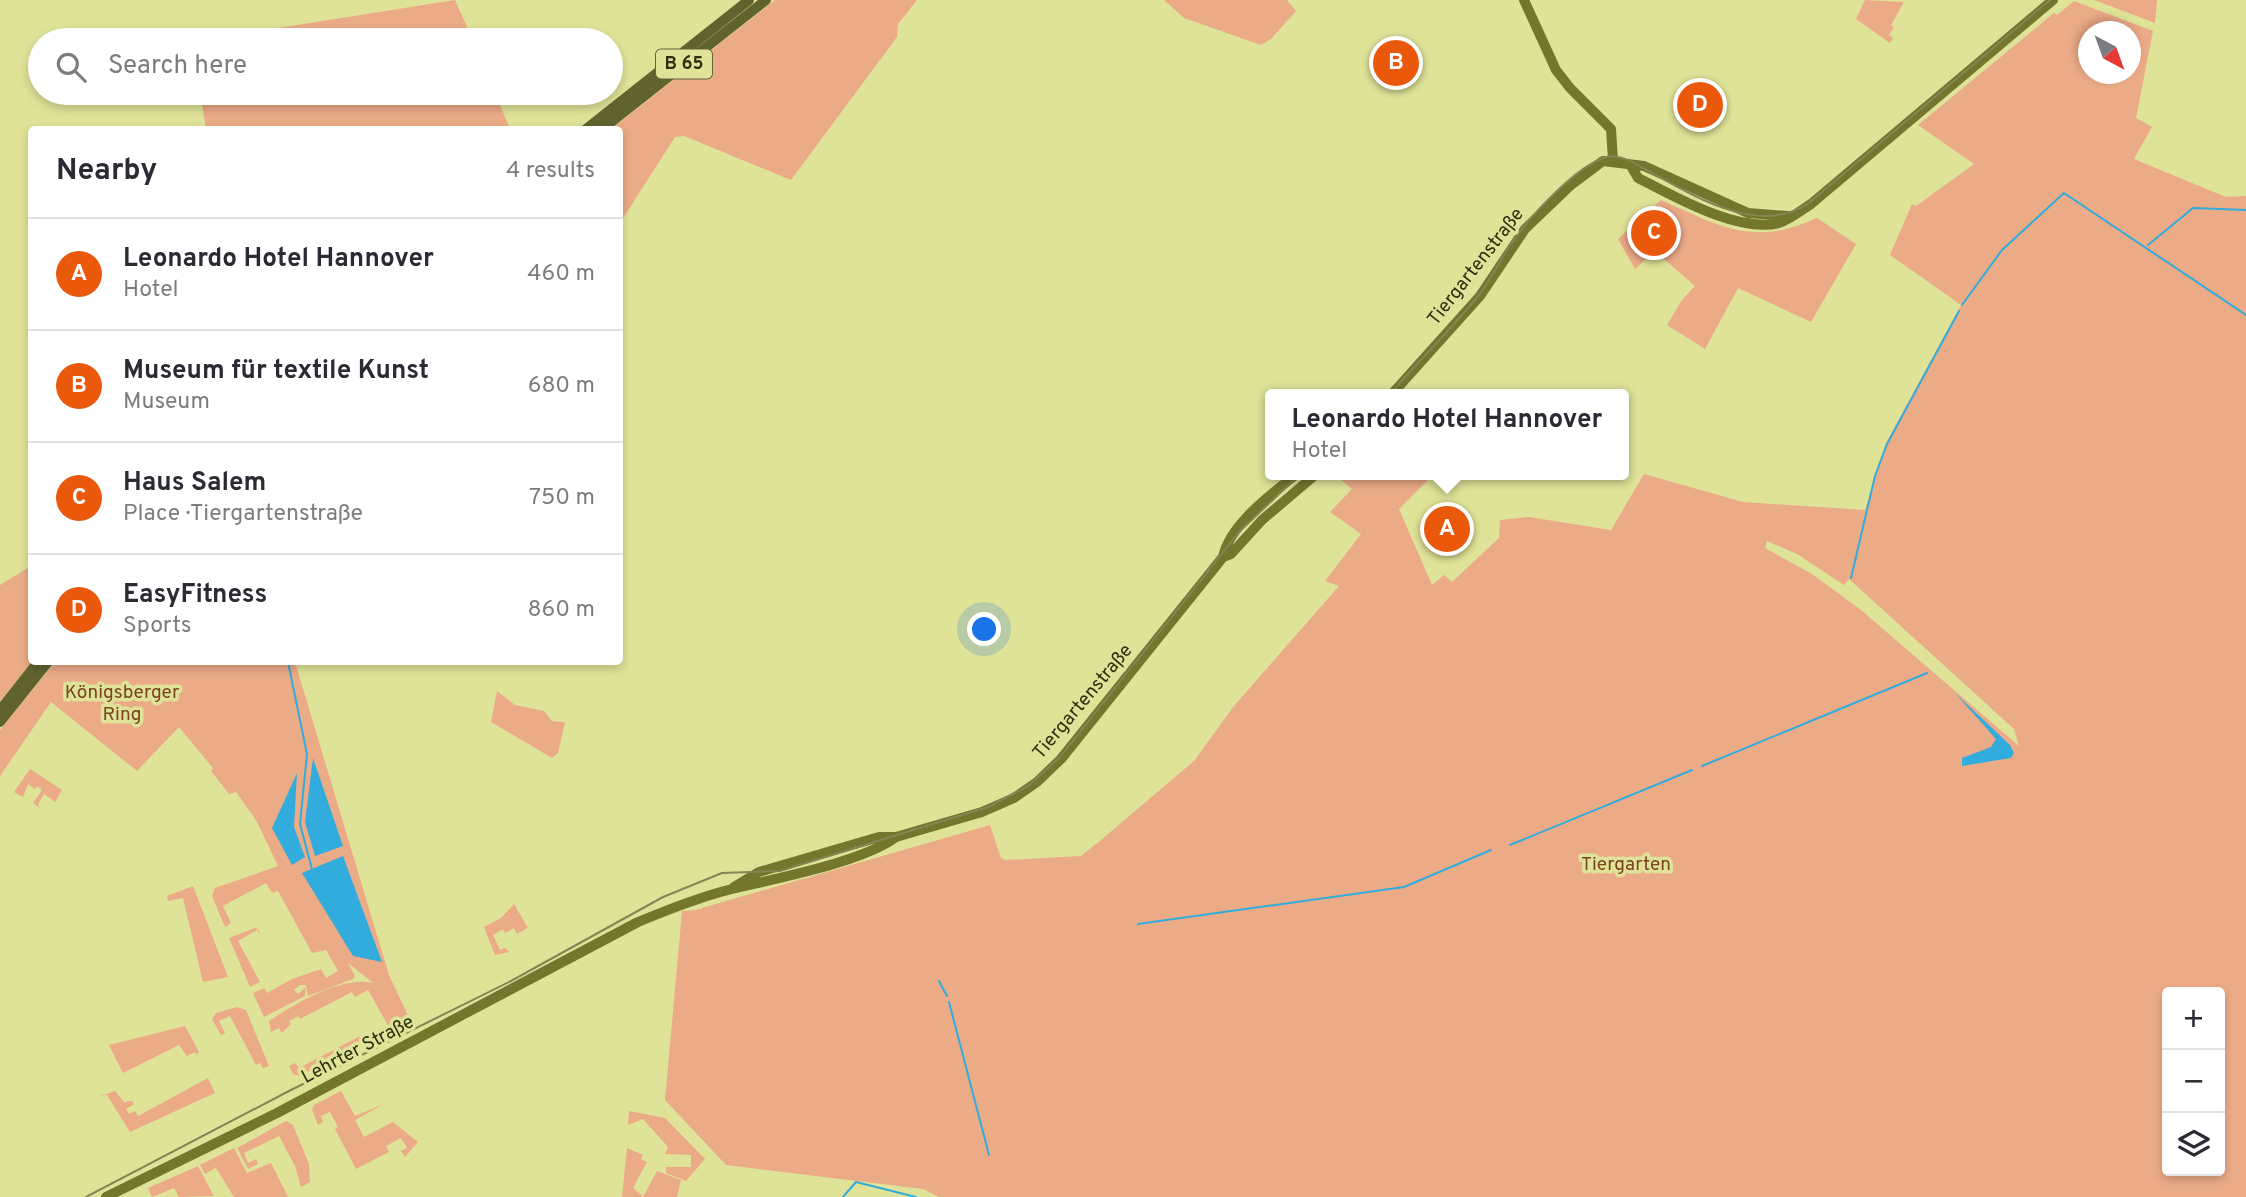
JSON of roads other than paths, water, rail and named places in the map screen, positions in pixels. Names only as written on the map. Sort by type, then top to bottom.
[{"type":"highway","name":"B 65","points":[[623,100],[749,0]]},
{"type":"highway","name":"B 65","points":[[606,126],[766,0]]},
{"type":"highway","name":"B 65","points":[[590,126],[617,105]]},
{"type":"highway","points":[[0,709],[36,665]]},
{"type":"highway","points":[[0,722],[46,665]]},
{"type":"main road","points":[[1524,0],[1556,69],[1570,88],[1611,129],[1613,160],[1631,166],[1638,177],[1673,196],[1742,222],[1775,224],[1811,204],[2053,0]]},
{"type":"main road","name":"Tiergartenstraße","points":[[1396,389],[1480,296],[1513,245],[1534,219],[1589,169],[1603,161],[1613,160]]},
{"type":"main road","name":"Tiergartenstraße","points":[[624,930],[687,903],[836,862],[886,845],[896,837],[1002,804],[1043,777],[1061,759],[1223,556],[1246,520],[1290,480]]},
{"type":"main road","name":"Tiergartenstraße","points":[[1223,556],[1230,554],[1262,520],[1309,480]]},
{"type":"main road","name":"Lehrter Straße","points":[[106,1197],[277,1114],[624,930]]},
{"type":"water","points":[[1955,693],[2010,745],[2014,753],[2011,758],[1962,766],[1962,758],[1991,747],[1996,739]]},
{"type":"water","points":[[313,758],[343,846],[315,856],[305,822]]},
{"type":"water","points":[[297,773],[294,827],[305,857],[292,865],[272,828]]},
{"type":"water","points":[[343,856],[382,962],[353,956],[302,873]]},
{"type":"waterway","points":[[1962,305],[2002,250],[2064,193],[2246,315]]},
{"type":"waterway","points":[[2148,245],[2193,208],[2246,210]]},
{"type":"waterway","points":[[1851,578],[1875,476],[1887,444],[1959,311]]},
{"type":"waterway","points":[[289,665],[307,754],[300,824],[312,869]]},
{"type":"waterway","points":[[1702,766],[1927,673]]},
{"type":"waterway","points":[[1510,845],[1692,770]]},
{"type":"waterway","points":[[1138,924],[1404,887],[1491,850]]},
{"type":"waterway","points":[[939,981],[947,996]]},
{"type":"waterway","points":[[949,1002],[989,1155]]},
{"type":"waterway","points":[[843,1197],[856,1182],[916,1197]]},
{"type":"tram line","points":[[1395,389],[1479,295],[1513,241],[1531,219],[1567,182],[1592,164],[1603,158],[1620,157],[1685,191],[1727,209],[1749,215],[1770,216],[1791,212],[1810,202],[2050,0]]},
{"type":"tram line","points":[[86,1197],[289,1091],[511,981],[663,897],[722,873],[780,871],[988,807],[1028,786],[1060,757],[1240,531],[1294,480]]},
{"type":"place","name":"Museum für textile Kunst","points":[[1396,63]]},
{"type":"place","name":"EasyFitness","points":[[1700,105]]},
{"type":"place","name":"Haus Salem","points":[[1654,233]]},
{"type":"place","name":"Leonardo Hotel Hannover","points":[[1447,529]]},
{"type":"park label","name":"Königsberger Ring","points":[[122,704]]},
{"type":"park label","name":"Tiergarten","points":[[1626,865]]}]
